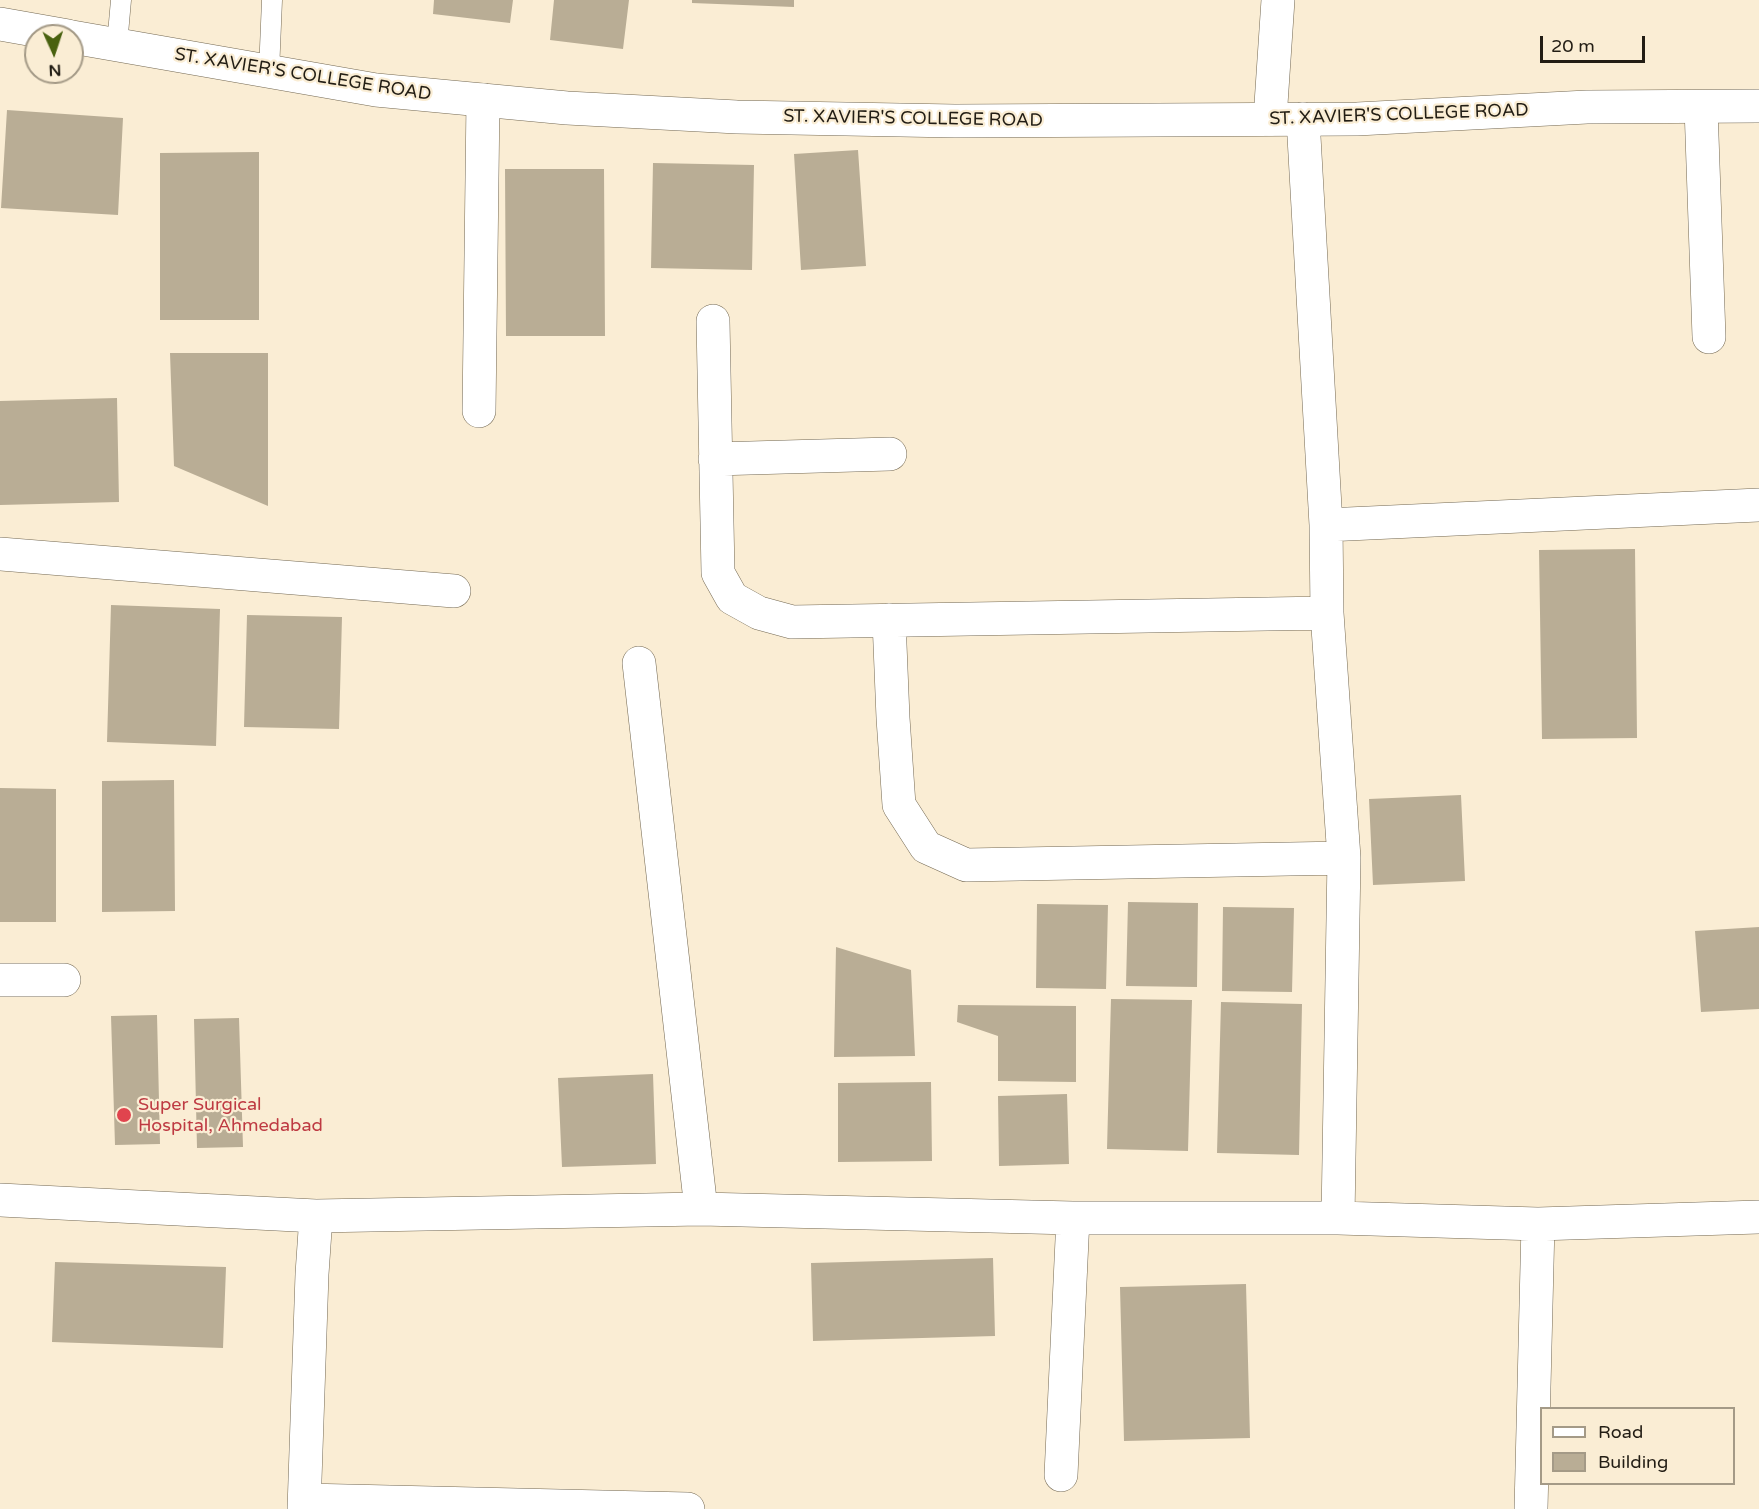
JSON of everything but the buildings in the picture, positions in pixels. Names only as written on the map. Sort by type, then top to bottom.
[{"type":"street","points":[[1270,119],[1278,0]]},
{"type":"street","name":"ST. XAVIER'S COLLEGE ROAD","points":[[0,24],[24,28]]},
{"type":"street","name":"ST. XAVIER'S COLLEGE ROAD","points":[[84,39],[376,90],[567,108],[737,117],[955,121],[1357,119],[1587,107],[1759,106]]},
{"type":"street","points":[[479,411],[483,100]]},
{"type":"street","points":[[1701,106],[1708,337]]},
{"type":"street","points":[[1303,119],[1326,525],[1327,614],[1344,858],[1338,1218]]},
{"type":"street","points":[[712,321],[718,573],[732,598],[759,613],[792,622],[1327,614]]},
{"type":"street","points":[[716,459],[890,454]]},
{"type":"street","points":[[1326,525],[1759,505]]},
{"type":"street","points":[[0,554],[454,591]]},
{"type":"street","points":[[889,620],[899,805],[926,847],[966,865],[1344,858]]},
{"type":"street","points":[[639,663],[701,1209]]},
{"type":"street","points":[[0,980],[64,980]]},
{"type":"street","points":[[0,1200],[316,1216],[701,1209],[1073,1218],[1338,1218],[1538,1224],[1759,1217]]},
{"type":"street","points":[[316,1216],[304,1505],[688,1509]]},
{"type":"street","points":[[1061,1476],[1073,1218]]},
{"type":"street","points":[[1531,1509],[1538,1224]]},
{"type":"lane","points":[[117,45],[122,0]]},
{"type":"lane","points":[[269,72],[272,0]]},
{"type":"place","name":"Super Surgical Hospital, Ahmedabad","points":[[124,1115]]}]
